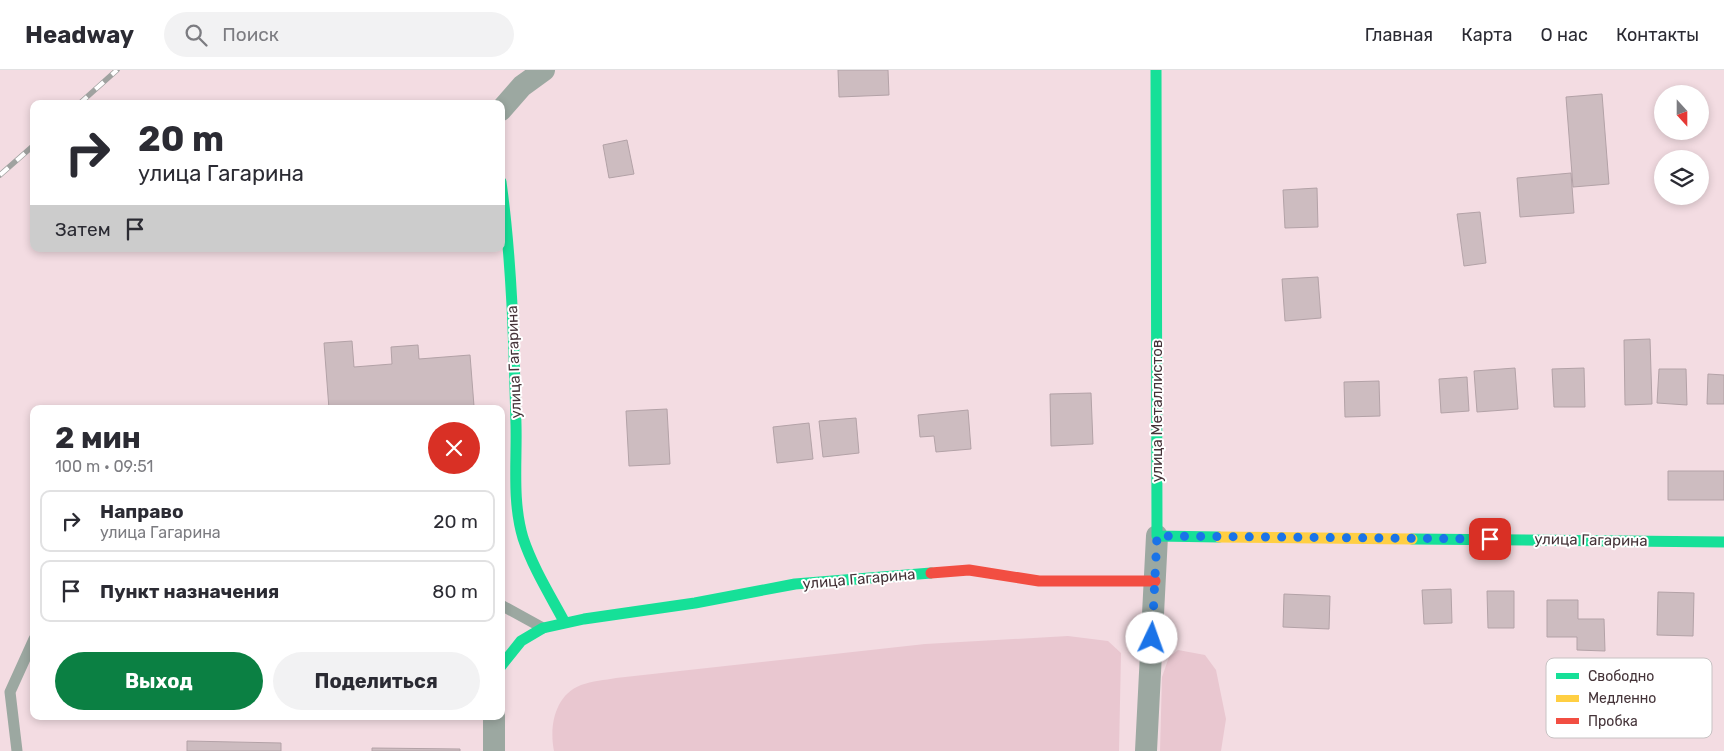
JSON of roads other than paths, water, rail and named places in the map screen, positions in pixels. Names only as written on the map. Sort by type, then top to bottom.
[{"type":"street","points":[[505,105],[522,86],[544,70]]},
{"type":"street","name":"улица Металлистов","points":[[1146,751],[1157,536],[1156,70]]},
{"type":"street","name":"улица Гагарина","points":[[505,211],[509,240],[516,416],[516,503],[523,538],[536,573],[565,623]]},
{"type":"street","name":"улица Гагарина","points":[[1157,536],[1724,542]]},
{"type":"street","name":"улица Гагарина","points":[[505,659],[521,641],[542,628],[696,603],[795,584],[969,570],[1039,581],[1155,581]]},
{"type":"street","points":[[494,720],[494,751]]},
{"type":"lane","points":[[505,606],[542,628]]},
{"type":"lane","points":[[17,751],[10,692],[30,648]]},
{"type":"railway","points":[[83,100],[117,70]]},
{"type":"railway","points":[[0,175],[30,149]]}]
